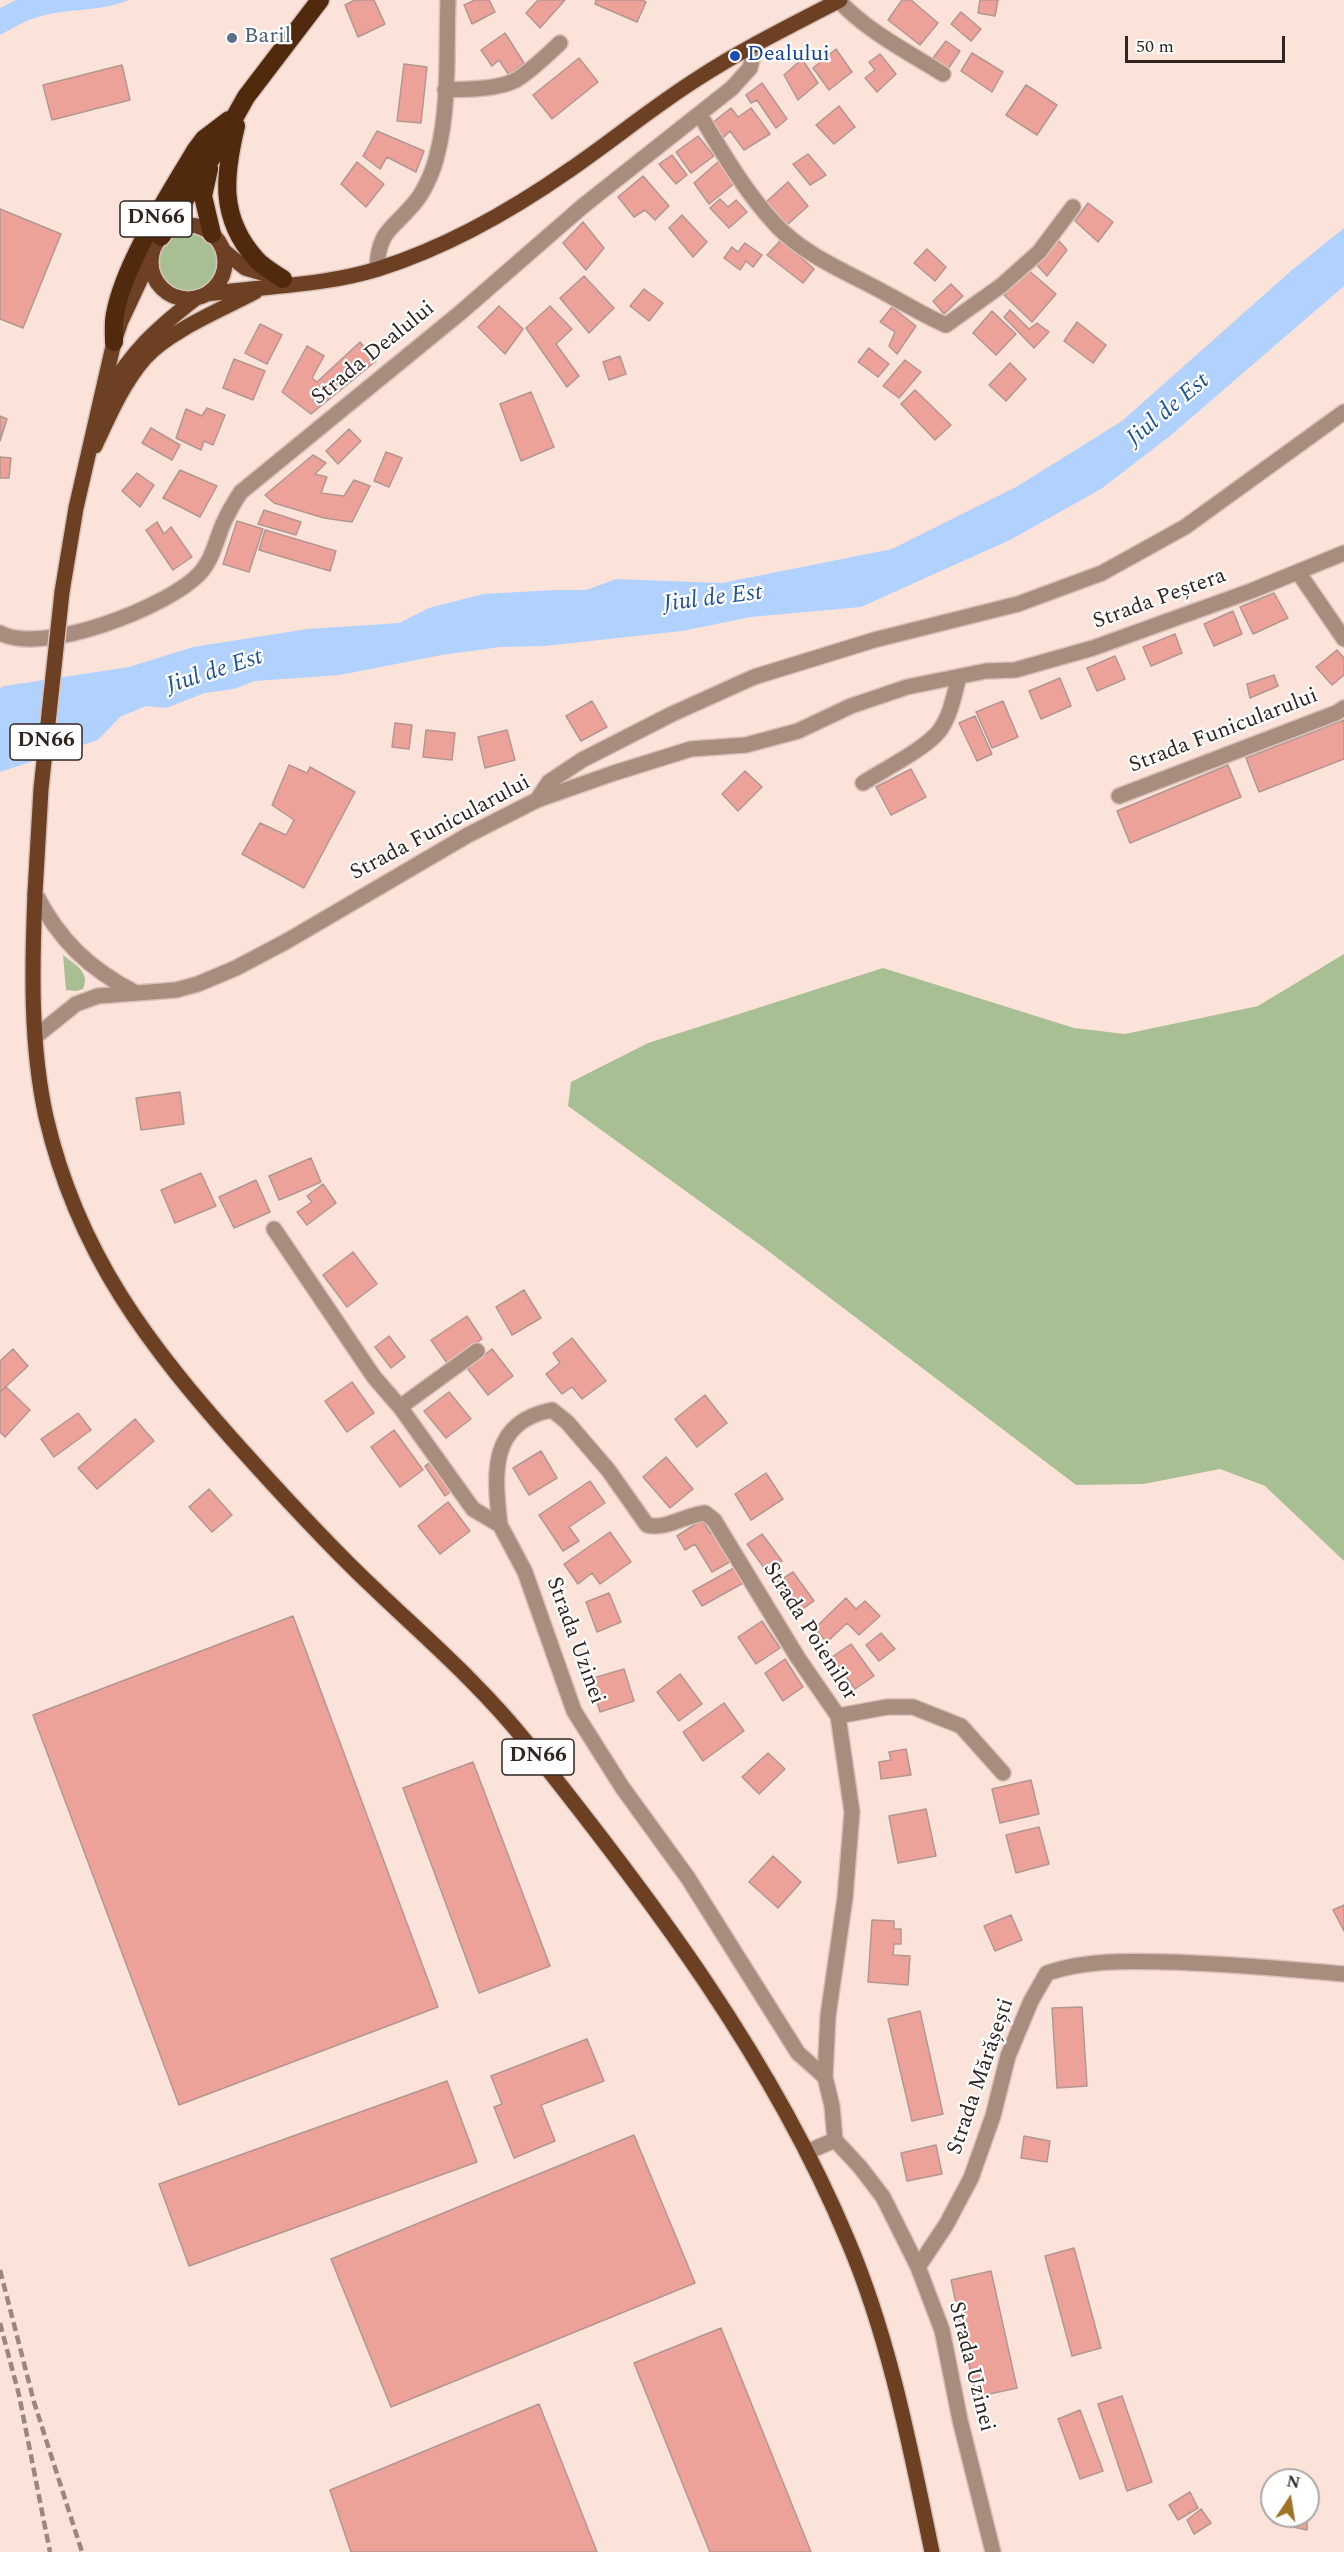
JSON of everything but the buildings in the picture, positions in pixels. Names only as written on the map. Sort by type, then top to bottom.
[{"type":"highway","name":"DN66","points":[[161,237],[213,156],[238,110],[320,0]]},
{"type":"highway","name":"DN66","points":[[114,342],[114,316],[118,299],[150,229],[204,139],[238,110]]},
{"type":"highway","points":[[238,110],[227,162],[225,192],[234,223],[244,243],[257,261],[283,279]]},
{"type":"highway","name":"DN66","points":[[212,234],[203,196],[213,156]]},
{"type":"main road","points":[[202,296],[343,278],[377,269],[448,242],[497,217],[570,170],[696,79],[839,0]]},
{"type":"main road","name":"DN66","points":[[96,413],[131,356],[158,329],[221,279],[225,261],[224,251],[212,234],[192,225],[170,230],[161,237],[154,246],[121,321],[96,413],[84,468],[62,592],[41,789],[33,921],[35,1037],[46,1115],[61,1170],[99,1260],[126,1307],[172,1369],[303,1517],[350,1565],[468,1676],[525,1740],[636,1883],[693,1963],[747,2046],[807,2152],[849,2243],[882,2340],[908,2438],[932,2552]]},
{"type":"main road","points":[[224,251],[245,268],[304,284]]},
{"type":"main road","name":"DN66","points":[[151,257],[156,280],[163,289],[184,299],[202,296]]},
{"type":"main road","points":[[84,468],[122,393],[145,358],[169,338],[262,288]]},
{"type":"street","points":[[377,269],[378,248],[386,232],[418,199],[437,156],[446,90],[448,0]]},
{"type":"street","points":[[839,0],[850,13],[943,74]]},
{"type":"street","points":[[446,90],[492,86],[514,80],[540,62],[560,43]]},
{"type":"street","name":"Strada Dealului","points":[[0,633],[20,639],[87,630],[119,620],[147,607],[198,575],[208,563],[227,516],[241,492],[451,320],[583,206],[700,115],[743,78],[755,56],[756,44]]},
{"type":"street","points":[[700,115],[758,204],[778,226],[802,246],[835,267],[924,316],[946,325],[1002,285],[1039,252],[1072,207]]},
{"type":"street","points":[[537,800],[549,782],[582,760],[672,714],[754,677],[874,640],[1018,604],[1102,573],[1185,527],[1344,412]]},
{"type":"street","name":"Strada Peștera","points":[[986,672],[1015,670],[1093,648],[1344,553]]},
{"type":"street","points":[[1298,572],[1344,639]]},
{"type":"street","name":"Strada Funicularului","points":[[35,1037],[76,1004],[98,996],[176,990],[198,984],[236,968],[287,942],[468,835],[537,800],[691,749],[746,745],[798,731],[851,706],[907,687],[986,672]]},
{"type":"street","points":[[863,783],[940,731],[959,677]]},
{"type":"street","name":"Strada Funicularului","points":[[1119,796],[1344,708]]},
{"type":"street","points":[[35,893],[53,924],[96,971],[136,993]]},
{"type":"street","points":[[274,1229],[374,1377],[400,1407],[473,1509],[500,1525]]},
{"type":"street","points":[[400,1407],[477,1351]]},
{"type":"street","name":"Strada Poienilor","points":[[500,1525],[496,1489],[498,1459],[508,1433],[531,1414],[552,1410],[567,1422],[609,1471],[647,1526],[657,1528],[694,1514],[705,1513],[714,1520],[786,1639],[838,1716],[852,1812],[844,1898],[828,2016],[825,2077],[832,2106],[835,2140]]},
{"type":"street","name":"Strada Uzinei","points":[[500,1525],[525,1572],[574,1711],[622,1787],[695,1887],[798,2053],[825,2077]]},
{"type":"street","points":[[838,1716],[887,1707],[913,1707],[961,1726],[1004,1773]]},
{"type":"street","name":"Strada Mărășești","points":[[918,2267],[946,2225],[971,2178],[993,2116],[1008,2056],[1031,2001],[1047,1973],[1066,1967],[1106,1961],[1192,1962],[1344,1974]]},
{"type":"street","points":[[807,2152],[835,2140]]},
{"type":"street","name":"Strada Uzinei","points":[[835,2140],[883,2197],[918,2267],[942,2330],[960,2420],[993,2552]]},
{"type":"green space","points":[[188,226],[202,229],[214,236],[221,248],[224,262],[221,276],[214,288],[202,295],[188,298],[174,295],[162,288],[155,276],[152,262],[155,248],[162,236],[174,229]]},
{"type":"green space","points":[[1344,954],[1344,1561],[1265,1486],[1220,1469],[1144,1484],[1076,1485],[763,1247],[568,1106],[571,1082],[648,1043],[883,968],[1074,1028],[1125,1034],[1258,1006]]},
{"type":"green space","points":[[63,955],[83,973],[85,983],[83,989],[66,990]]},
{"type":"water","points":[[16,0],[129,0],[107,6],[49,14],[23,22],[0,35],[0,8]]},
{"type":"water","name":"Jiul de Est","points":[[1344,228],[1344,286],[1170,436],[1101,489],[1010,540],[861,607],[751,617],[682,631],[545,646],[500,647],[442,655],[340,675],[255,681],[234,689],[205,693],[166,708],[146,706],[120,717],[98,740],[0,772],[0,688],[4,686],[129,667],[193,647],[307,629],[399,623],[429,608],[483,594],[586,590],[616,579],[722,583],[892,549],[1016,487],[1122,421],[1292,270]]},
{"type":"railway","points":[[0,2270],[34,2402],[82,2552]]},
{"type":"railway","points":[[0,2323],[19,2395],[50,2552]]},
{"type":"place","name":"Baril","points":[[232,38]]},
{"type":"place","name":"Dealului","points":[[735,56]]}]
